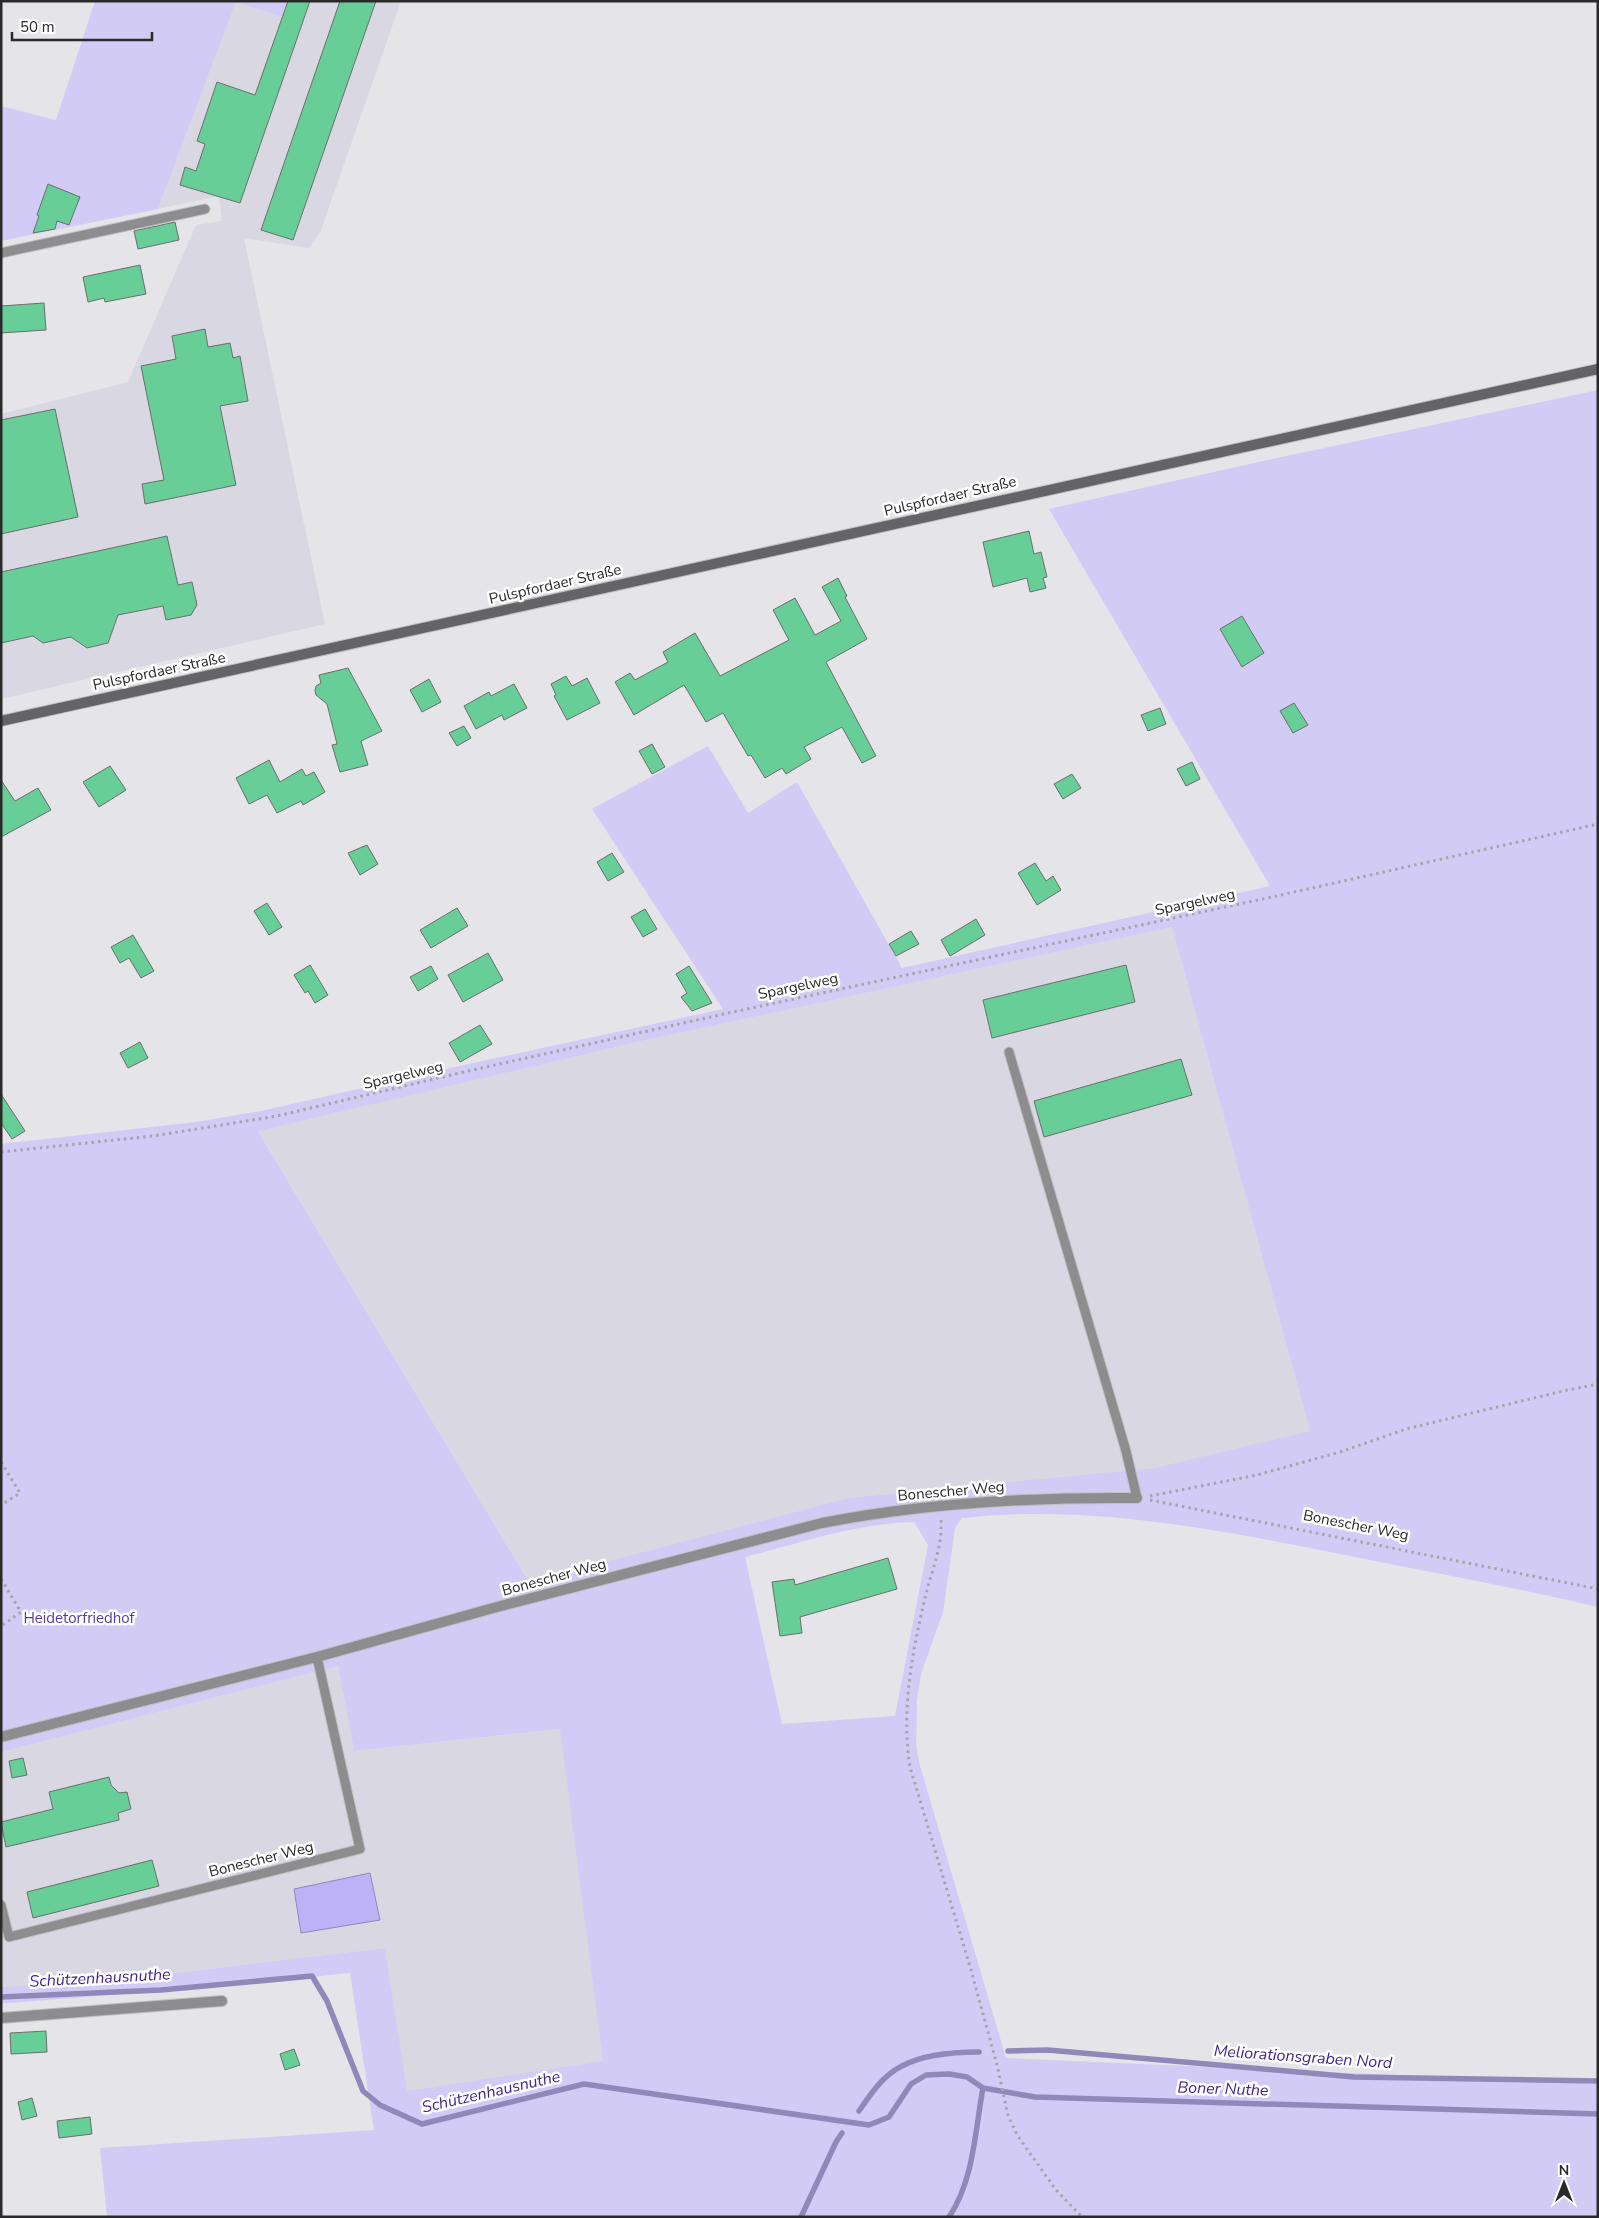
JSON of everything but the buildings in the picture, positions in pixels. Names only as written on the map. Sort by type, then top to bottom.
[{"type":"main road","name":"Pulspfordaer Straße","points":[[1,721],[1598,369]]},
{"type":"street","name":"Bonescher Weg","points":[[1,1737],[317,1657],[497,1607],[806,1527],[857,1516],[1001,1501],[1137,1498]]},
{"type":"street","points":[[1,2018],[222,2001]]},
{"type":"lane","points":[[1,253],[205,209]]},
{"type":"lane","points":[[1008,1052],[1126,1451],[1137,1498]]},
{"type":"lane","name":"Bonescher Weg","points":[[1,1905],[9,1937],[360,1849],[317,1657]]},
{"type":"path","name":"Spargelweg","points":[[1,1152],[153,1136],[277,1116],[468,1071],[753,1008],[1272,897],[1598,824]]},
{"type":"path","points":[[1137,1498],[1257,1475],[1340,1452],[1406,1429],[1598,1384]]},
{"type":"path","points":[[1,1462],[20,1493],[1,1505]]},
{"type":"path","name":"Bonescher Weg","points":[[1137,1498],[1175,1503],[1598,1589]]},
{"type":"path","points":[[940,1506],[941,1526],[938,1549],[925,1599],[907,1699],[907,1746],[915,1785],[997,2065],[1008,2115],[1017,2135],[1056,2190],[1082,2217]]},
{"type":"path","points":[[1,1579],[21,1612],[1,1626]]},
{"type":"shaded area","points":[[288,1],[401,1],[320,233],[309,248],[244,238],[325,624],[1,699],[1,414],[128,382],[196,225],[222,221],[219,196],[158,209],[236,2],[283,17]]},
{"type":"shaded area","points":[[1172,927],[1310,1431],[1155,1469],[848,1498],[529,1582],[258,1130],[637,1042]]},
{"type":"shaded area","points":[[338,1666],[354,1751],[561,1729],[604,2061],[406,2092],[385,1948],[158,1975],[1,1987],[1,1752]]},
{"type":"shaded area","points":[[370,1873],[380,1920],[301,1933],[294,1889]]},
{"type":"green space","points":[[95,1],[288,1],[283,17],[236,2],[158,209],[1,241],[1,106],[56,120]]},
{"type":"green space","name":"Heidetorfriedhof","points":[[1598,390],[1598,1607],[1509,1587],[1311,1548],[1162,1523],[1062,1514],[1012,1514],[962,1518],[955,1528],[943,1612],[921,1674],[917,1700],[916,1745],[920,1766],[1006,2058],[1598,2084],[1598,2217],[107,2217],[100,2148],[374,2130],[350,1973],[221,1986],[10,2003],[1,2003],[1,1987],[158,1975],[385,1948],[407,2091],[603,2061],[560,1729],[354,1751],[338,1666],[1,1752],[1,1144],[196,1122],[261,1111],[723,1009],[592,809],[708,746],[748,813],[797,782],[902,968],[1270,886],[1049,509],[1263,461]],"holes":[[[1172,927],[1310,1431],[1155,1468],[848,1498],[529,1582],[258,1131],[637,1042]],[[914,1522],[928,1545],[895,1716],[782,1724],[745,1557],[850,1530],[893,1523]]]},
{"type":"waterway","name":"Schützenhausnuthe","points":[[1,1997],[161,1990],[312,1976],[327,2001],[363,2091],[380,2105],[422,2124],[584,2084],[869,2125],[889,2117],[911,2084],[926,2075],[949,2074],[967,2077],[983,2088],[1035,2097],[1598,2114]]},
{"type":"waterway","name":"Meliorationsgraben Nord","points":[[1008,2051],[1048,2050],[1354,2077],[1598,2081]]},
{"type":"waterway","points":[[859,2111],[883,2080],[902,2066],[929,2056],[979,2052]]},
{"type":"waterway","name":"Boner Nuthe","points":[[949,2217],[964,2187],[969,2171],[983,2088]]},
{"type":"waterway","name":"Meliorationsgraben Nord","points":[[801,2217],[842,2133]]}]
